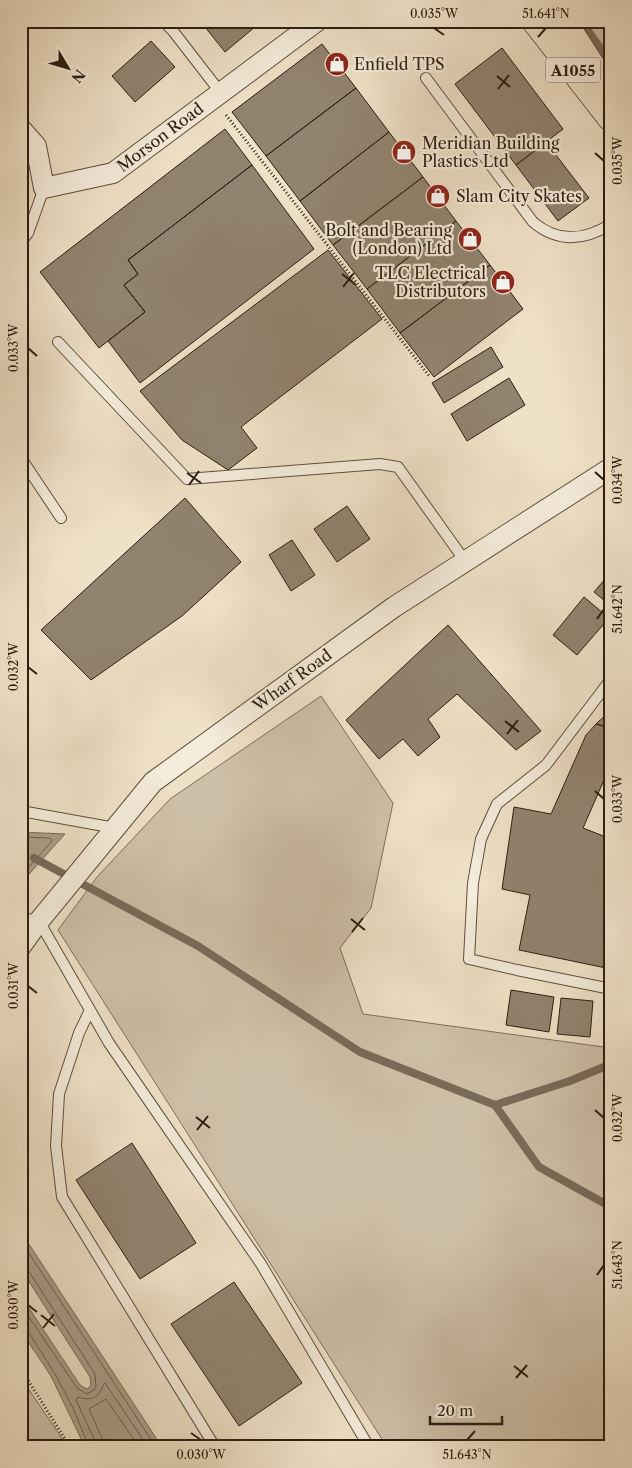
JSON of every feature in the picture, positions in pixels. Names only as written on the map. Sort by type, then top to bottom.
[{"type":"main road","name":"A1055","points":[[536,21],[611,117]]},
{"type":"main road","name":"A1055","points":[[562,21],[611,97]]},
{"type":"street","name":"Morson Road","points":[[44,188],[113,173],[317,21]]},
{"type":"street","points":[[21,129],[36,146],[44,188]]},
{"type":"street","name":"Wharf Road","points":[[21,946],[30,919],[61,894],[153,782],[394,607],[611,468]]},
{"type":"lane","points":[[163,21],[173,31],[220,93]]},
{"type":"lane","points":[[426,78],[533,222],[542,230],[555,236],[570,238],[586,236],[611,224]]},
{"type":"lane","points":[[21,242],[28,233],[44,188]]},
{"type":"lane","points":[[58,342],[187,479],[380,464],[398,467],[465,561]]},
{"type":"lane","points":[[21,458],[61,518]]},
{"type":"lane","points":[[611,679],[546,765],[497,804],[481,839],[473,882],[469,959],[611,989]]},
{"type":"lane","points":[[21,811],[115,828]]},
{"type":"lane","points":[[30,919],[90,1010],[109,1043],[260,1264],[369,1447]]},
{"type":"lane","points":[[90,1010],[59,1094],[56,1146],[62,1197],[215,1447]]},
{"type":"path","points":[[228,118],[430,377]]},
{"type":"path","points":[[21,1236],[30,1231]]},
{"type":"path","points":[[21,1369],[70,1447]]},
{"type":"shaded area","points":[[574,21],[611,21],[611,73]]},
{"type":"shaded area","points":[[321,696],[393,803],[371,908],[340,948],[363,1014],[611,1048],[611,1447],[387,1447],[58,930],[97,877],[170,799]]},
{"type":"shaded area","points":[[21,1378],[68,1447],[21,1447]]},
{"type":"water","points":[[21,832],[65,834],[21,883]]},
{"type":"water","points":[[21,1232],[162,1447],[85,1447],[51,1376],[21,1331],[21,1296],[80,1385],[87,1389],[91,1386],[90,1377],[21,1269]]},
{"type":"building","points":[[212,21],[262,21],[225,52],[205,27]]},
{"type":"building","points":[[151,41],[175,67],[135,102],[112,76]]},
{"type":"building","points":[[322,44],[356,88],[266,156],[232,112]]},
{"type":"building","points":[[502,48],[563,129],[516,165],[455,84]]},
{"type":"building","points":[[356,88],[389,132],[300,201],[266,156]]},
{"type":"building","points":[[225,129],[252,165],[128,260],[138,274],[124,285],[145,312],[99,348],[40,272]]},
{"type":"building","points":[[389,132],[423,177],[333,245],[300,201]]},
{"type":"building","points":[[546,142],[589,198],[558,221],[516,165]]},
{"type":"building","points":[[252,165],[314,249],[140,383],[108,341],[145,312],[124,285],[138,274],[128,260]]},
{"type":"building","points":[[423,177],[456,221],[367,289],[333,245]]},
{"type":"building","points":[[456,221],[490,265],[400,333],[367,289]]},
{"type":"building","points":[[328,250],[382,319],[241,427],[257,448],[228,470],[182,440],[140,391]]},
{"type":"building","points":[[490,265],[523,309],[434,377],[400,333]]},
{"type":"building","points":[[491,347],[503,367],[444,403],[432,383]]},
{"type":"building","points":[[509,378],[525,405],[467,441],[451,414]]},
{"type":"building","points":[[185,498],[241,562],[182,616],[91,680],[41,630]]},
{"type":"building","points":[[347,506],[370,539],[337,562],[314,529]]},
{"type":"building","points":[[292,540],[315,575],[291,591],[269,555]]},
{"type":"building","points":[[611,572],[611,606],[594,592]]},
{"type":"building","points":[[584,597],[609,618],[577,655],[553,635]]},
{"type":"building","points":[[448,625],[541,731],[516,750],[457,694],[428,719],[440,737],[418,756],[403,739],[379,759],[346,720]]},
{"type":"building","points":[[611,710],[611,728],[596,724]]},
{"type":"building","points":[[596,724],[611,728],[611,764],[583,828],[611,839],[611,969],[519,950],[530,895],[502,889],[514,807],[551,814],[586,735]]},
{"type":"building","points":[[511,990],[554,997],[549,1032],[506,1025]]},
{"type":"building","points":[[561,998],[593,1001],[590,1037],[557,1034]]},
{"type":"building","points":[[132,1143],[196,1243],[140,1279],[76,1180]]},
{"type":"building","points":[[234,1282],[302,1383],[239,1426],[171,1324]]},
{"type":"waterway","points":[[581,21],[611,63]]},
{"type":"waterway","points":[[34,858],[198,946],[360,1052],[495,1105],[570,1081],[611,1064]]},
{"type":"waterway","points":[[495,1105],[539,1167],[611,1207]]},
{"type":"place","name":"Enfield TPS","points":[[337,64]]},
{"type":"place","name":"Meridian Building Plastics Ltd","points":[[404,152]]},
{"type":"place","name":"Slam City Skates","points":[[438,196]]},
{"type":"place","name":"Bolt and Bearing (London) Ltd","points":[[470,239]]},
{"type":"place","name":"TLC Electrical Distributors","points":[[503,282]]}]
